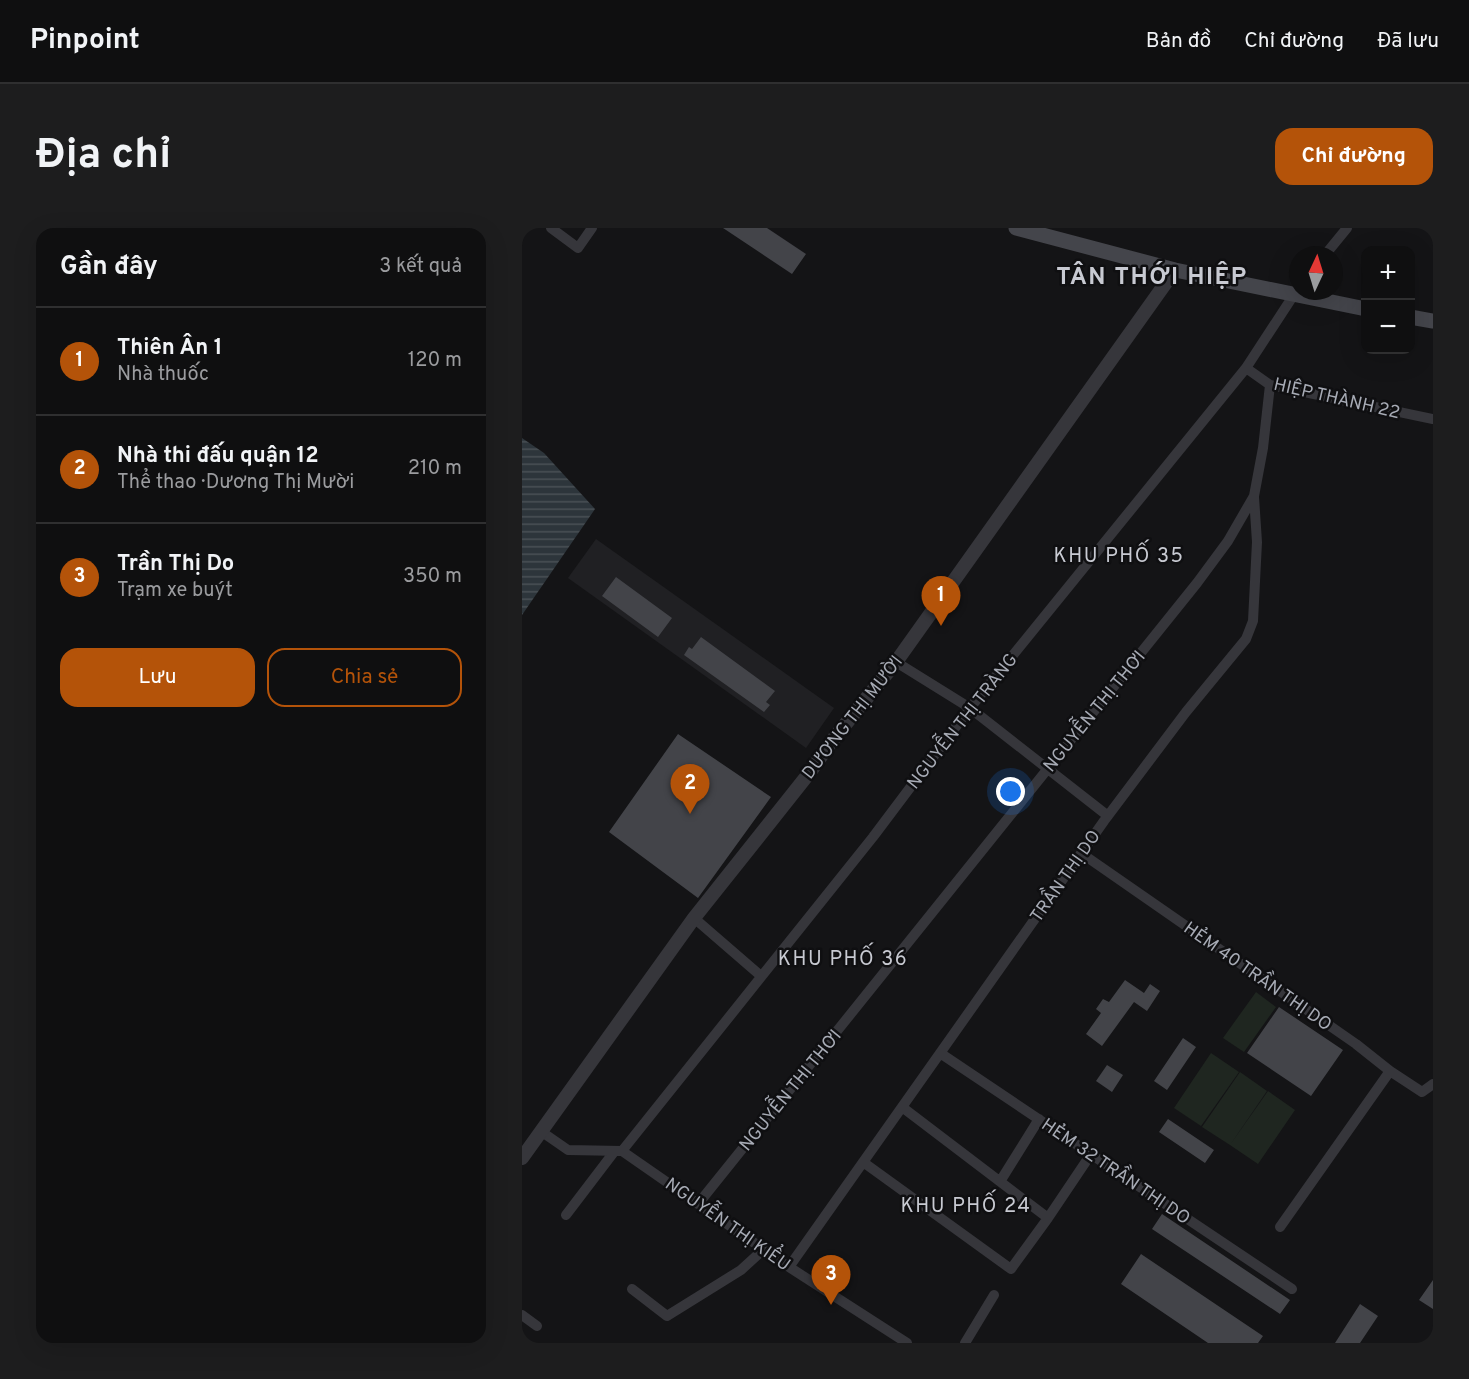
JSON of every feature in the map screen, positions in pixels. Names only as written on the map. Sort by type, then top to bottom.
[{"type":"main road","points":[[1016,228],[1175,270],[1289,290]]},
{"type":"main road","points":[[1330,300],[1361,308]]},
{"type":"main road","points":[[1415,318],[1433,321]]},
{"type":"street","points":[[551,228],[578,248],[592,228]]},
{"type":"street","points":[[1332,246],[1347,228]]},
{"type":"street","name":"DƯƠNG THỊ MƯỜI","points":[[522,1158],[694,918],[896,662],[1175,270]]},
{"type":"street","name":"NGUYỄN THỊ TRÀNG","points":[[566,1215],[873,837],[970,708],[1246,368],[1289,300]]},
{"type":"street","name":"HIỆP THÀNH 22","points":[[1246,368],[1270,385],[1433,420]]},
{"type":"street","name":"NGUYỄN THỊ THƠI","points":[[698,1204],[1197,583],[1228,541],[1254,496],[1263,448],[1270,385]]},
{"type":"street","name":"TRẦN THỊ DO","points":[[789,1267],[1081,853],[1186,712],[1246,639],[1253,621],[1257,542],[1254,496]]},
{"type":"street","points":[[896,662],[970,708],[1108,816]]},
{"type":"street","name":"HẺM 40 TRẦN THỊ DO","points":[[1081,853],[1356,1044],[1390,1071],[1422,1092],[1433,1084]]},
{"type":"street","points":[[694,918],[761,976]]},
{"type":"street","name":"HẺM 32 TRẦN THỊ DO","points":[[940,1053],[1292,1289]]},
{"type":"street","points":[[1280,1227],[1390,1071]]},
{"type":"street","points":[[902,1107],[1001,1180],[1048,1218]]},
{"type":"street","points":[[1001,1180],[1039,1119]]},
{"type":"street","points":[[542,1132],[568,1150],[618,1151]]},
{"type":"street","name":"NGUYỄN THỊ KIỂU","points":[[618,1151],[789,1267],[907,1343]]},
{"type":"street","points":[[863,1162],[1011,1269],[1091,1154]]},
{"type":"street","points":[[632,1289],[667,1316],[741,1270],[764,1249]]},
{"type":"street","points":[[965,1343],[994,1295]]},
{"type":"street","points":[[522,1315],[537,1326]]},
{"type":"shaded area","points":[[522,438],[544,453],[595,509],[522,615]]},
{"type":"shaded area","points":[[596,539],[834,708],[806,748],[568,578]]},
{"type":"shaded area","points":[[1256,992],[1276,1007],[1244,1052],[1223,1038]]},
{"type":"shaded area","points":[[1211,1053],[1239,1072],[1201,1126],[1174,1108]]},
{"type":"shaded area","points":[[1240,1072],[1267,1091],[1230,1145],[1202,1127]]},
{"type":"shaded area","points":[[1268,1091],[1295,1110],[1258,1164],[1230,1145]]},
{"type":"building","points":[[723,228],[767,228],[806,254],[792,274]]},
{"type":"building","points":[[616,577],[672,618],[658,637],[602,596]]},
{"type":"building","points":[[701,637],[775,691],[766,702],[770,705],[764,712],[684,655],[689,647],[692,649]]},
{"type":"building","points":[[678,734],[771,797],[698,898],[609,832]]},
{"type":"building","points":[[1125,980],[1144,993],[1150,984],[1160,991],[1147,1011],[1134,1002],[1102,1046],[1086,1034],[1101,1013],[1096,1009],[1103,999],[1109,1002]]},
{"type":"building","points":[[1279,1007],[1343,1050],[1311,1096],[1247,1053]]},
{"type":"building","points":[[1183,1038],[1196,1047],[1167,1090],[1154,1081]]},
{"type":"building","points":[[1107,1065],[1123,1075],[1112,1092],[1096,1081]]},
{"type":"building","points":[[1168,1119],[1214,1150],[1205,1163],[1159,1132]]},
{"type":"building","points":[[1162,1214],[1290,1300],[1280,1314],[1152,1229]]},
{"type":"building","points":[[1141,1254],[1263,1336],[1258,1343],[1208,1343],[1121,1284]]},
{"type":"building","points":[[1433,1280],[1433,1309],[1419,1300]]},
{"type":"building","points":[[1360,1304],[1378,1316],[1360,1343],[1335,1343]]},
{"type":"place","name":"Thiên Ân 1","points":[[941,626]]},
{"type":"place","name":"Nhà thi đấu quận 12","points":[[690,814]]},
{"type":"place","name":"Trần Thị Do","points":[[831,1305]]},
{"type":"district","name":"TÂN THỚI HIỆP","points":[[1152,276]]},
{"type":"district","name":"KHU PHỐ 35","points":[[1119,555]]},
{"type":"district","name":"KHU PHỐ 36","points":[[843,958]]},
{"type":"district","name":"KHU PHỐ 24","points":[[966,1205]]}]
